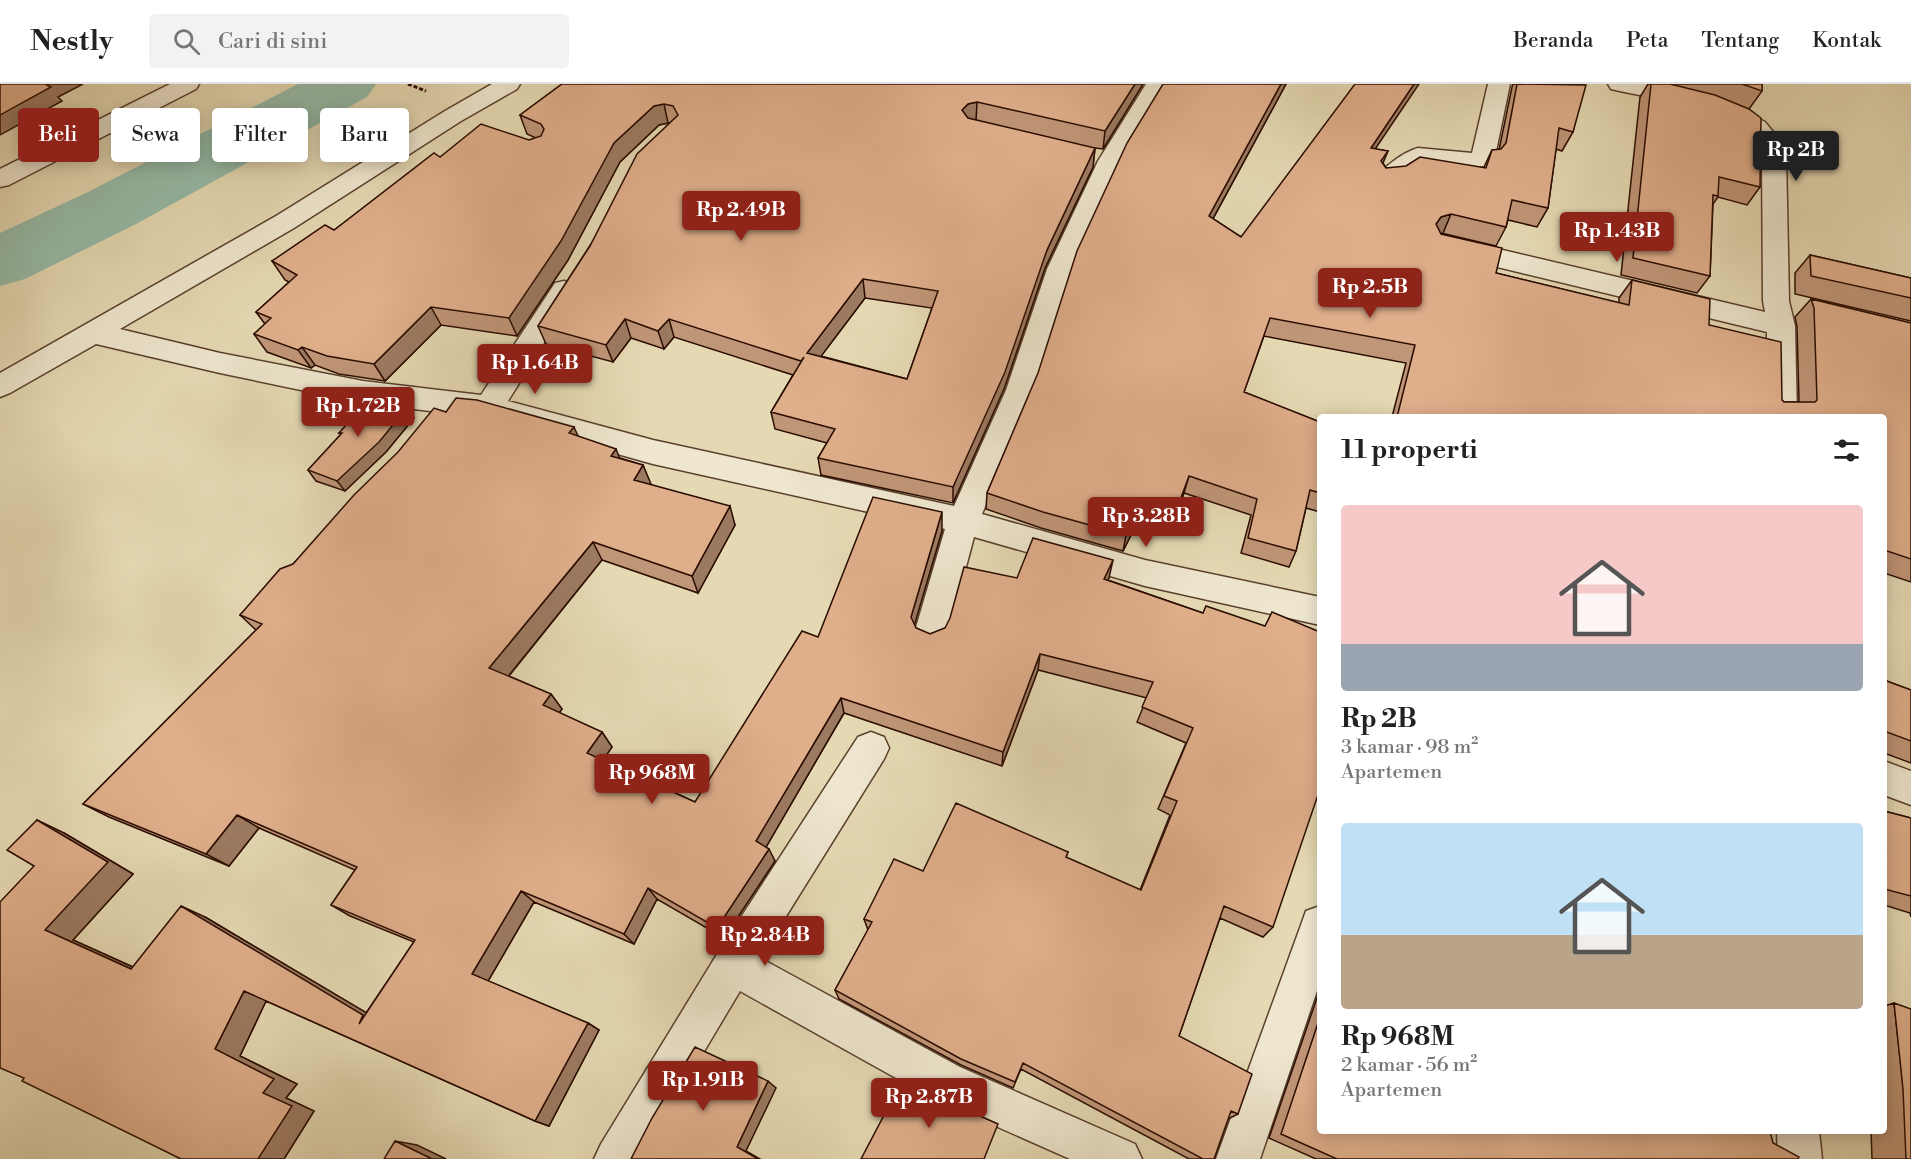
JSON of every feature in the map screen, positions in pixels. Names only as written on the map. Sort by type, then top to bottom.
[{"type":"street","points":[[0,179],[188,84]]},
{"type":"street","points":[[0,386],[285,222],[453,116],[509,84]]},
{"type":"street","points":[[931,634],[963,521],[1020,390],[1060,269],[1090,208],[1099,158],[1157,84]]},
{"type":"street","points":[[1388,179],[1418,156],[1456,161],[1482,161],[1499,84]]},
{"type":"street","points":[[1619,84],[1727,111],[1752,123],[1767,137],[1774,154],[1785,311],[1782,414]]},
{"type":"street","points":[[453,116],[484,128]]},
{"type":"street","points":[[1442,244],[1785,311]]},
{"type":"street","points":[[489,407],[575,273]]},
{"type":"street","points":[[93,333],[220,363],[352,390],[489,407],[653,452],[963,521],[1144,573],[1317,610]]},
{"type":"street","points":[[427,428],[447,402]]},
{"type":"street","points":[[616,1159],[733,965],[871,748]]},
{"type":"street","points":[[1887,779],[1911,788]]},
{"type":"street","points":[[1238,1159],[1317,934]]},
{"type":"street","points":[[733,965],[945,1083],[1120,1159]]},
{"type":"street","points":[[1798,1134],[1800,1159]]},
{"type":"building","points":[[0,84],[45,84],[51,87],[0,115]]},
{"type":"building","points":[[562,84],[1135,84],[1105,131],[977,102],[968,104],[962,110],[968,118],[1095,148],[1047,250],[1005,372],[953,487],[818,458],[835,429],[771,412],[804,357],[801,361],[669,319],[658,331],[625,319],[606,345],[538,326],[590,246],[637,154],[678,115],[673,106],[664,104],[654,106],[614,143],[561,241],[509,318],[431,307],[374,364],[327,356],[302,347],[298,350],[254,334],[271,318],[256,312],[297,275],[272,261],[325,225],[334,230],[434,153],[440,157],[481,124],[529,140],[541,136],[544,129],[541,124],[520,115]],"holes":[[[863,279],[938,291],[907,379],[807,353]]]},
{"type":"building","points":[[1163,84],[1281,84],[1209,216],[1241,237],[1355,84],[1414,84],[1371,148],[1388,151],[1381,161],[1386,168],[1406,166],[1420,157],[1486,168],[1492,150],[1501,149],[1506,143],[1517,84],[1586,85],[1573,132],[1559,128],[1548,208],[1512,200],[1506,227],[1451,214],[1441,217],[1436,224],[1441,234],[1502,248],[1496,273],[1629,305],[1632,280],[1710,299],[1709,325],[1781,342],[1782,400],[1784,402],[1815,402],[1817,400],[1814,308],[1811,299],[1911,323],[1911,559],[1887,551],[1887,414],[1398,414],[1415,345],[1270,318],[1244,392],[1317,421],[1317,492],[1310,490],[1296,551],[1248,538],[1257,499],[1189,476],[1175,514],[1142,504],[1126,535],[1043,512],[987,493],[1038,373],[1077,251],[1127,143]]},
{"type":"building","points":[[1651,84],[1670,84],[1715,95],[1749,109],[1761,118],[1760,187],[1719,177],[1718,196],[1713,195],[1710,276],[1633,258]]},
{"type":"building","points":[[1742,84],[1762,84],[1762,91]]},
{"type":"building","points":[[1810,255],[1911,278],[1911,298],[1811,276]]},
{"type":"building","points":[[371,397],[407,408],[379,442],[337,481],[308,470],[342,433],[339,433]]},
{"type":"building","points":[[456,398],[477,400],[574,427],[569,433],[616,449],[611,456],[643,465],[634,480],[730,506],[692,576],[593,542],[489,668],[551,694],[543,705],[602,732],[587,753],[695,802],[802,631],[818,637],[873,497],[942,512],[911,617],[916,628],[930,634],[945,628],[964,567],[1017,578],[1033,538],[1113,560],[1104,579],[1203,613],[1206,606],[1265,626],[1272,612],[1317,631],[1317,798],[1273,927],[1224,906],[1179,1036],[1252,1074],[1238,1114],[1231,1111],[1214,1159],[1203,1159],[1023,1063],[1015,1082],[961,1059],[835,990],[872,922],[864,919],[894,859],[923,871],[956,803],[1068,852],[1066,857],[1141,890],[1177,801],[1164,796],[1193,728],[1142,707],[1153,682],[1040,654],[1003,752],[841,698],[756,841],[769,849],[717,928],[648,888],[624,934],[521,891],[472,974],[588,1023],[535,1121],[244,991],[215,1049],[274,1079],[263,1093],[292,1106],[258,1159],[181,1159],[22,1081],[24,1078],[0,1068],[0,902],[34,866],[7,850],[37,820],[108,862],[45,930],[131,969],[181,906],[363,1015],[359,1024],[415,940],[331,905],[357,867],[237,815],[206,854],[83,804],[262,624],[240,615],[280,569],[293,564],[354,495],[398,452],[434,408],[446,412]]},
{"type":"building","points":[[1887,681],[1911,690],[1911,741],[1887,732]]},
{"type":"building","points":[[1887,812],[1911,818],[1911,896],[1887,890]]},
{"type":"building","points":[[1894,1003],[1911,1009],[1911,1159],[1906,1159],[1903,1089]]},
{"type":"building","points":[[1317,1026],[1317,1134],[1771,1134],[1773,1143],[1799,1157],[1798,1159],[1337,1159],[1281,1134]]},
{"type":"building","points":[[695,1047],[768,1081],[737,1147],[758,1159],[631,1159],[652,1118]]},
{"type":"building","points":[[903,1079],[928,1093],[998,1124],[984,1159],[861,1159]]},
{"type":"building","points":[[395,1141],[432,1159],[384,1159]]},
{"type":"waterway","points":[[0,262],[112,208],[345,84]]}]
